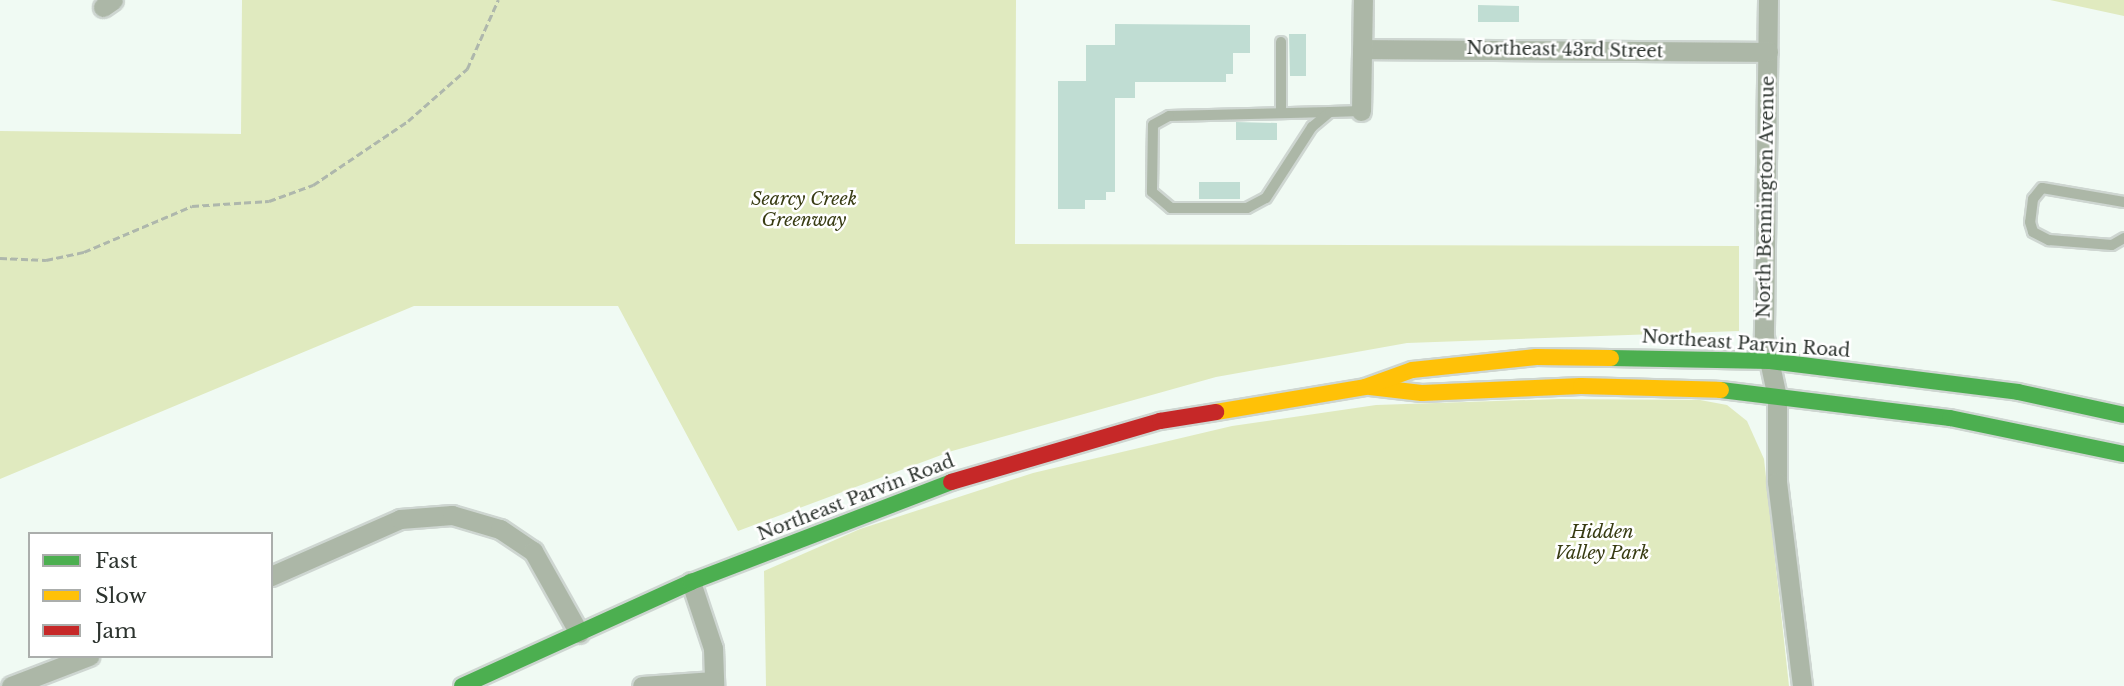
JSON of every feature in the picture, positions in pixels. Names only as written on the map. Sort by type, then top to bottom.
[{"type":"main road","name":"Northeast Parvin Road","points":[[462,686],[691,582],[932,487],[1160,421],[1365,387],[1412,370],[1536,357],[1770,361],[2018,391],[2124,415]]},
{"type":"main road","name":"Northeast Parvin Road","points":[[1365,387],[1422,393],[1581,386],[1703,388],[1950,418],[2124,454]]},
{"type":"street","points":[[1361,111],[1363,0]]},
{"type":"street","name":"North Bennington Avenue","points":[[1768,0],[1764,337],[1777,397],[1777,482],[1802,686]]},
{"type":"street","name":"Northeast 43rd Street","points":[[1362,49],[1768,52]]},
{"type":"street","points":[[273,575],[400,519],[452,515],[500,529],[533,551],[549,572],[579,633]]},
{"type":"street","points":[[642,686],[714,683],[713,649],[691,582]]},
{"type":"street","points":[[11,686],[47,681],[86,658]]},
{"type":"lane","points":[[1281,42],[1281,113]]},
{"type":"lane","points":[[1330,112],[1312,127],[1266,198],[1247,208],[1171,208],[1152,192],[1153,125],[1169,116],[1361,111]]},
{"type":"lane","points":[[2124,202],[2042,188],[2033,199],[2030,222],[2033,232],[2049,240],[2112,246],[2124,238]]},
{"type":"path","points":[[0,258],[46,260],[84,252],[192,206],[269,201],[313,185],[408,121],[467,69],[498,0]]},
{"type":"green space","name":"Searcy Creek Greenway","points":[[242,0],[1016,0],[1015,244],[1739,246],[1739,331],[1407,343],[1216,377],[952,451],[738,531],[618,306],[414,306],[0,479],[0,131],[241,134]]},
{"type":"green space","points":[[2050,0],[2124,0],[2124,16]]},
{"type":"green space","name":"Hidden Valley Park","points":[[1559,399],[1700,400],[1727,405],[1747,421],[1764,459],[1789,686],[766,686],[764,571],[860,529],[1033,473],[1232,426],[1376,405]]},
{"type":"building","points":[[1478,5],[1519,6],[1519,22],[1478,22]]},
{"type":"building","points":[[1115,24],[1250,25],[1250,53],[1233,53],[1233,74],[1226,74],[1226,82],[1135,82],[1135,98],[1115,98],[1115,192],[1106,192],[1106,200],[1085,200],[1085,209],[1058,209],[1058,81],[1086,81],[1086,45],[1115,45]]},
{"type":"building","points":[[1289,34],[1306,34],[1306,76],[1290,76]]},
{"type":"building","points":[[1236,122],[1277,123],[1277,140],[1236,140]]},
{"type":"building","points":[[1199,182],[1240,182],[1240,199],[1199,199]]},
{"type":"traffic: fast","points":[[1611,358],[1770,361],[2018,392],[2124,415]]},
{"type":"traffic: fast","points":[[1721,390],[1950,418],[2124,454]]},
{"type":"traffic: fast","points":[[462,686],[691,582],[951,482]]},
{"type":"traffic: slow","points":[[1216,412],[1365,387],[1412,370],[1536,357],[1611,358]]},
{"type":"traffic: slow","points":[[1370,387],[1422,393],[1581,386],[1721,390]]},
{"type":"traffic: jam","points":[[951,482],[1160,421],[1216,412]]}]
